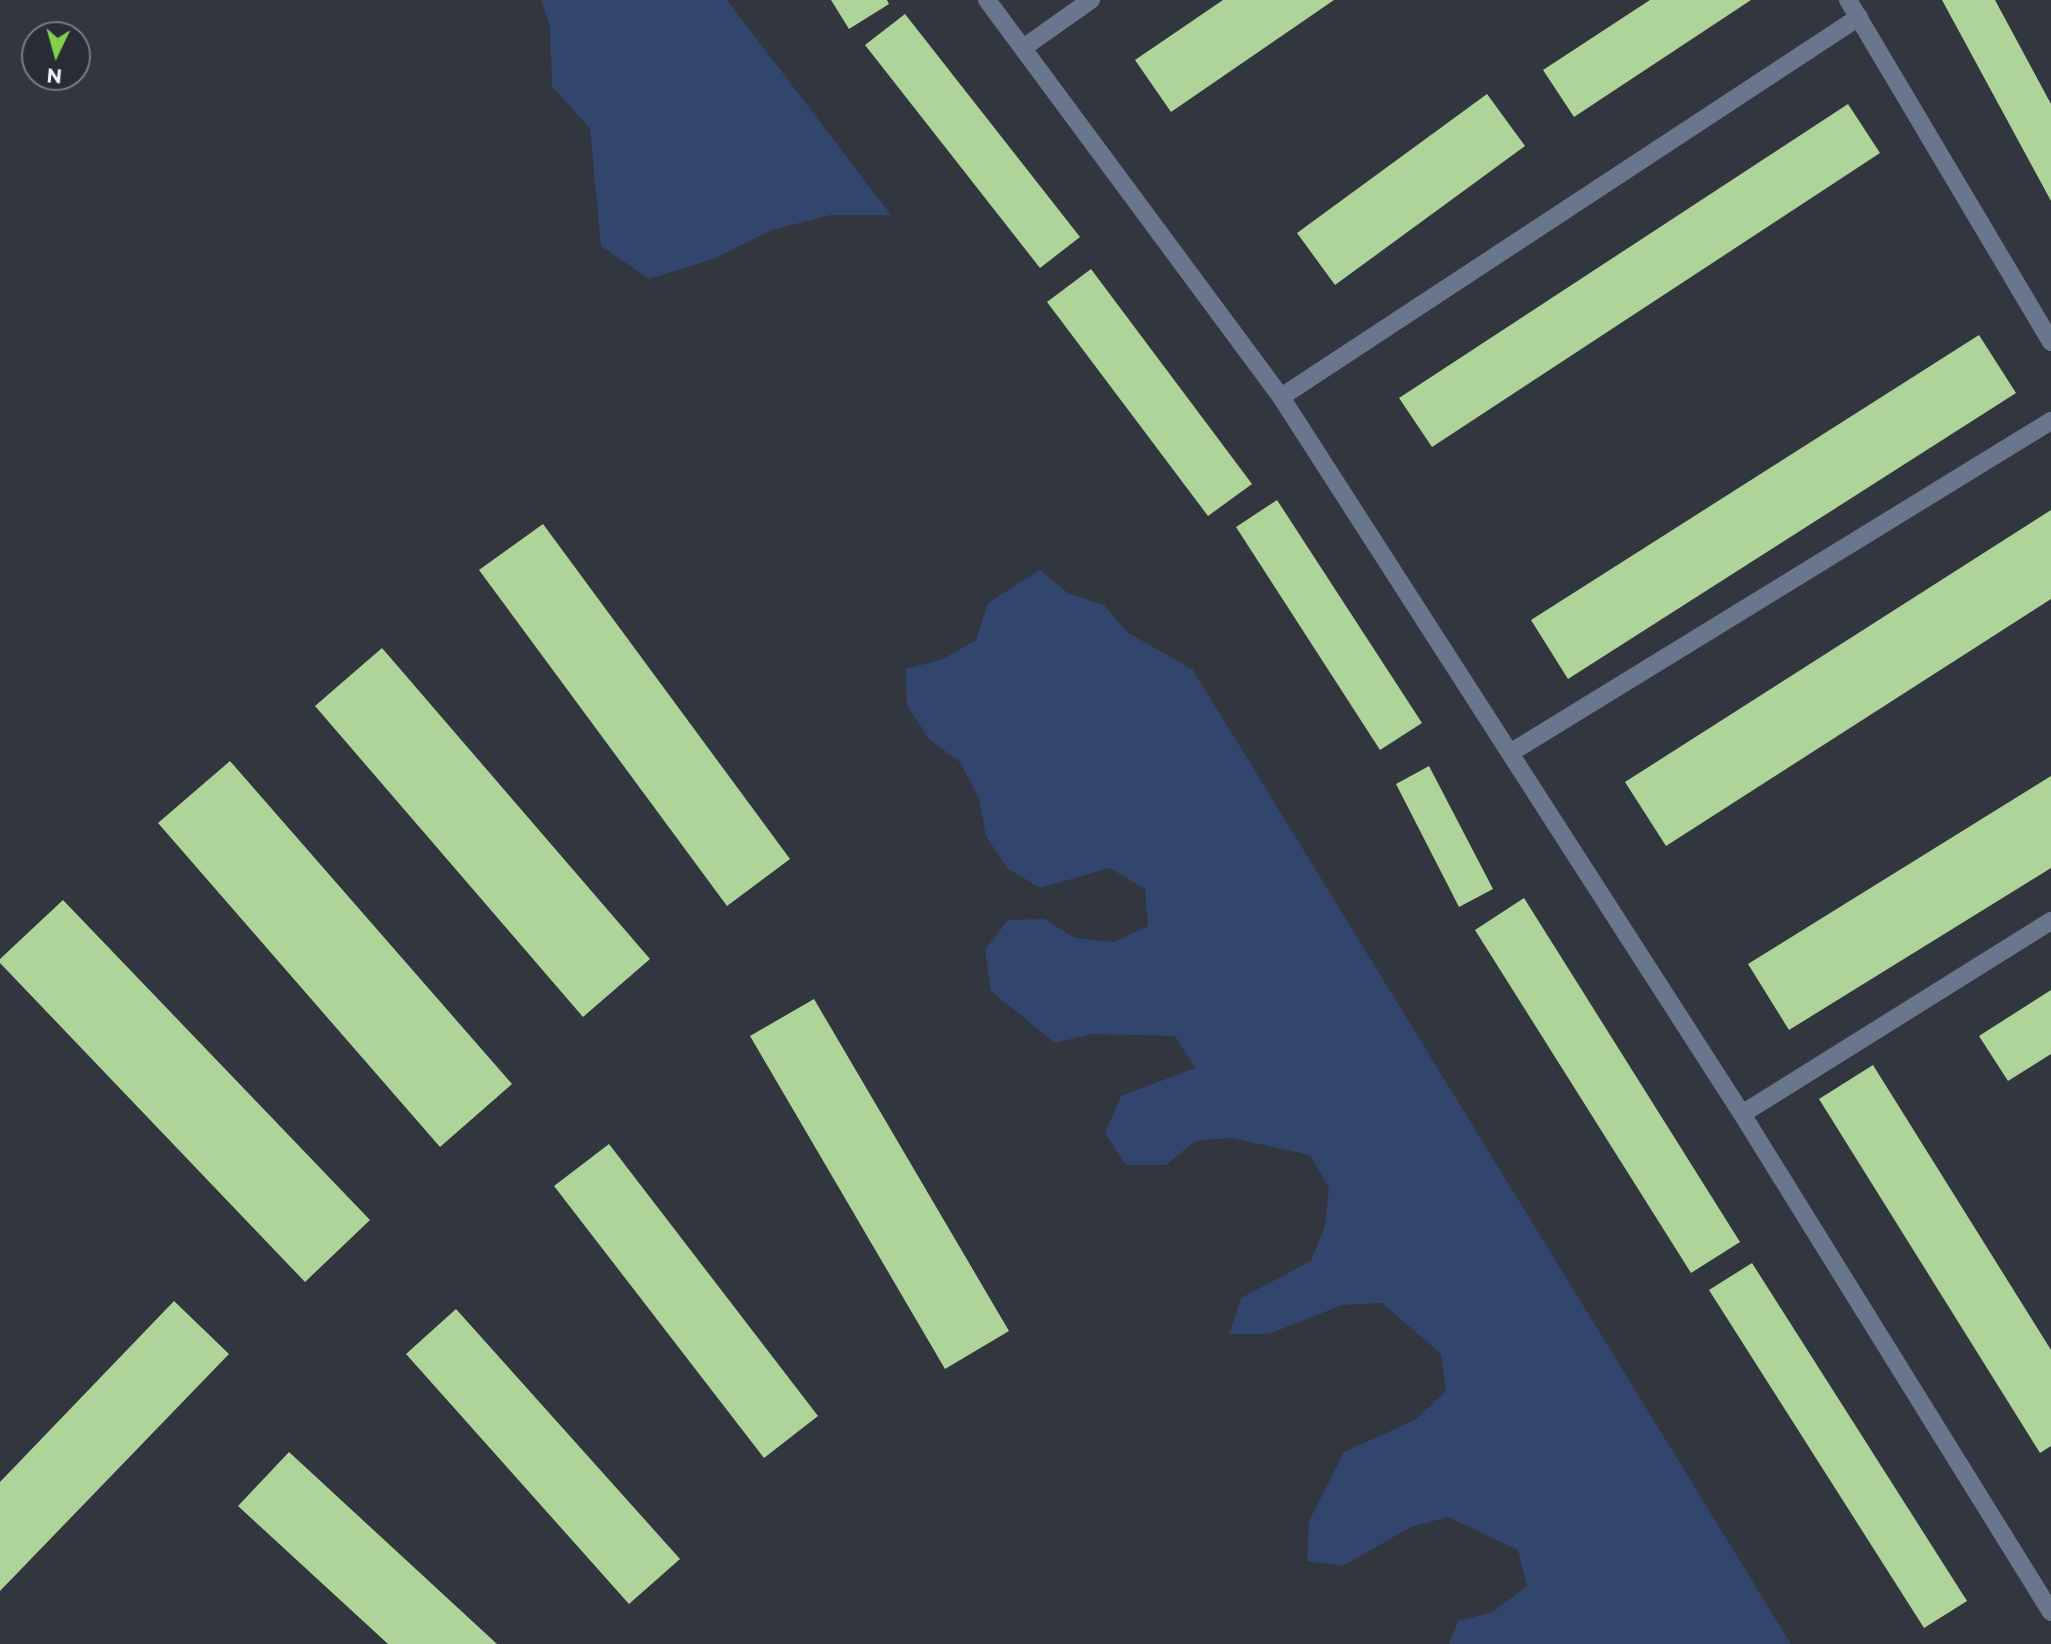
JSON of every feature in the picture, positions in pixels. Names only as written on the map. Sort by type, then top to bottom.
[{"type":"street","points":[[987,0],[1280,397],[1742,1114],[2051,1612]]},
{"type":"street","points":[[1023,48],[1091,0]]},
{"type":"street","points":[[1848,0],[2051,342]]},
{"type":"street","points":[[1280,397],[1859,17]]},
{"type":"street","points":[[1510,753],[2051,421]]},
{"type":"street","points":[[1742,1114],[2051,921]]},
{"type":"shaded area","points":[[541,0],[727,0],[891,215],[831,215],[772,230],[713,259],[649,279],[601,246],[590,129],[552,86],[550,26]]},
{"type":"shaded area","points":[[1040,570],[1069,594],[1104,605],[1127,632],[1193,670],[1791,1644],[1449,1644],[1458,1621],[1493,1612],[1527,1586],[1518,1550],[1448,1517],[1411,1527],[1343,1566],[1307,1561],[1309,1521],[1344,1452],[1415,1420],[1446,1391],[1441,1354],[1382,1303],[1342,1305],[1269,1334],[1229,1334],[1241,1298],[1311,1261],[1325,1226],[1329,1188],[1310,1155],[1231,1138],[1195,1141],[1166,1165],[1126,1165],[1105,1133],[1121,1096],[1195,1068],[1175,1036],[1092,1034],[1055,1043],[991,991],[985,950],[1008,920],[1044,919],[1075,938],[1114,942],[1148,926],[1145,889],[1110,868],[1040,888],[1007,868],[986,836],[979,798],[960,762],[929,739],[907,705],[906,669],[943,659],[976,640],[988,603]]},
{"type":"building","points":[[831,0],[887,0],[889,4],[849,29]]},
{"type":"building","points":[[1223,0],[1334,0],[1171,112],[1135,60]]},
{"type":"building","points":[[1650,0],[1751,0],[1574,117],[1543,70]]},
{"type":"building","points":[[1942,0],[1995,0],[2051,104],[2051,201]]},
{"type":"building","points":[[905,14],[1080,237],[1040,268],[865,45]]},
{"type":"building","points":[[1487,94],[1525,146],[1335,285],[1297,233]]},
{"type":"building","points":[[1848,104],[1880,153],[1432,447],[1399,398]]},
{"type":"building","points":[[1091,269],[1252,484],[1208,516],[1047,302]]},
{"type":"building","points":[[1979,335],[2016,393],[1568,679],[1531,620]]},
{"type":"building","points":[[1277,500],[1422,723],[1380,750],[1236,527]]},
{"type":"building","points":[[2051,510],[2051,599],[1666,846],[1625,782]]},
{"type":"building","points":[[543,524],[790,859],[727,906],[479,570]]},
{"type":"building","points":[[382,648],[650,959],[583,1017],[315,706]]},
{"type":"building","points":[[230,761],[512,1084],[440,1147],[158,823]]},
{"type":"building","points":[[1429,766],[1493,889],[1459,907],[1396,784]]},
{"type":"building","points":[[2051,776],[2051,868],[1789,1030],[1748,964]]},
{"type":"building","points":[[1524,898],[1740,1242],[1691,1273],[1475,930]]},
{"type":"building","points":[[63,900],[370,1220],[305,1282],[0,963],[0,959]]},
{"type":"building","points":[[2051,990],[2051,1054],[2008,1081],[1979,1036]]},
{"type":"building","points":[[814,999],[1009,1331],[945,1369],[750,1036]]},
{"type":"building","points":[[1873,1065],[2051,1350],[2051,1446],[2040,1453],[1819,1099]]},
{"type":"building","points":[[609,1144],[818,1416],[764,1458],[554,1186]]},
{"type":"building","points":[[1752,1263],[1967,1601],[1924,1628],[1709,1290]]},
{"type":"building","points":[[174,1301],[229,1354],[0,1591],[0,1482]]},
{"type":"building","points":[[456,1309],[680,1559],[629,1604],[406,1354]]},
{"type":"building","points":[[289,1452],[497,1644],[388,1644],[238,1506]]}]
